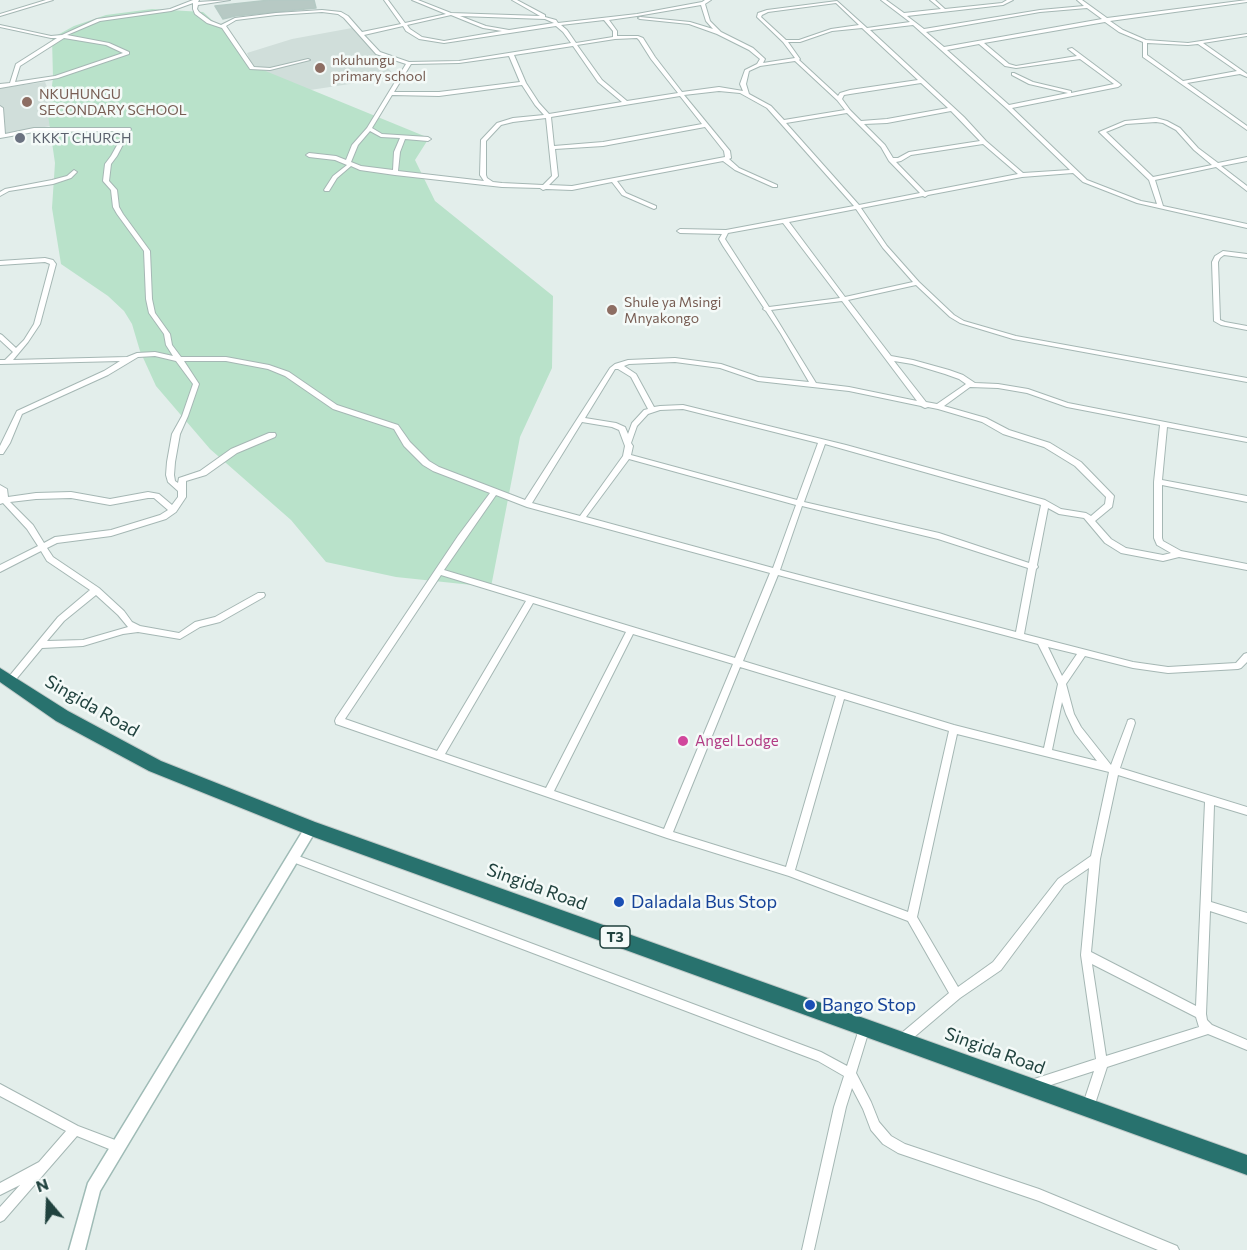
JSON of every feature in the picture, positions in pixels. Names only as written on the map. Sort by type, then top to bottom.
[{"type":"highway","name":"Singida Road","points":[[5,677],[62,716],[154,766],[311,828],[1247,1164]]},
{"type":"street","points":[[0,15],[51,0]]},
{"type":"street","points":[[12,84],[18,65],[63,36],[99,20],[171,10],[197,2],[228,0]]},
{"type":"street","points":[[386,0],[408,30],[422,38],[444,42],[609,18],[703,3],[709,0]]},
{"type":"street","points":[[414,0],[485,27],[511,32]]},
{"type":"street","points":[[514,0],[558,24],[606,87],[626,103]]},
{"type":"street","points":[[883,0],[914,23],[1008,107],[1085,181],[1105,190],[1161,207],[1247,226]]},
{"type":"street","points":[[932,0],[943,9]]},
{"type":"street","points":[[902,15],[1003,4],[1011,0]]},
{"type":"street","points":[[1079,0],[1127,34],[1145,41],[1168,44],[1247,35]]},
{"type":"street","points":[[942,49],[1106,20],[1247,1]]},
{"type":"street","points":[[197,2],[196,11],[202,18],[222,26],[252,68],[270,69],[308,60]]},
{"type":"street","points":[[925,195],[891,160],[883,146],[839,99],[797,61],[785,41],[759,17],[759,14],[837,2],[923,81],[984,142],[1022,175]]},
{"type":"street","points":[[703,3],[708,21],[719,33]]},
{"type":"street","points":[[922,31],[1040,10],[1088,7]]},
{"type":"street","points":[[222,26],[227,21],[249,17],[322,11],[344,15],[378,53],[409,63],[459,62],[631,35],[641,39],[729,156],[725,159],[614,181],[572,188],[542,188],[394,173],[360,168],[332,156],[309,155]]},
{"type":"street","points":[[360,34],[451,14],[546,18]]},
{"type":"street","points":[[609,18],[662,19],[699,26],[751,49],[762,59],[759,65]]},
{"type":"street","points":[[609,18],[615,31],[615,38]]},
{"type":"street","points":[[785,41],[808,39],[831,30],[914,23]]},
{"type":"street","points":[[0,26],[51,37],[63,36],[107,44],[127,53],[56,77],[0,86]]},
{"type":"street","points":[[794,54],[808,39]]},
{"type":"street","points":[[1145,41],[1145,56],[1184,81],[1247,128]]},
{"type":"street","points":[[980,42],[1007,65],[1016,67],[1082,57]]},
{"type":"street","points":[[1198,42],[1247,76]]},
{"type":"street","points":[[1008,107],[1118,85],[1070,49]]},
{"type":"street","points":[[511,54],[523,83],[548,116],[555,176],[542,188]]},
{"type":"street","points":[[747,94],[743,84],[745,72],[759,65],[797,61]]},
{"type":"street","points":[[327,190],[335,177],[350,163],[355,145],[369,129],[409,63]]},
{"type":"street","points":[[1184,81],[1241,72]]},
{"type":"street","points":[[1014,74],[1025,81],[1073,93]]},
{"type":"street","points":[[839,99],[842,94],[850,92],[923,81]]},
{"type":"street","points":[[390,93],[439,94],[523,83]]},
{"type":"street","points":[[734,90],[743,84]]},
{"type":"street","points":[[1045,99],[1050,87]]},
{"type":"street","points":[[490,183],[483,175],[483,141],[499,124],[681,94],[719,89],[734,90],[747,94],[769,107],[784,122],[858,207],[885,247],[917,283],[952,316],[986,330],[1043,344],[1247,380]]},
{"type":"street","points":[[1,104],[1,135],[34,130],[128,129],[108,164],[106,181],[114,190],[116,207],[120,214],[147,251],[149,299],[152,313],[168,334],[169,345],[194,380],[196,387],[176,434],[171,462],[172,482],[182,490]]},
{"type":"street","points":[[860,123],[886,121],[951,109]]},
{"type":"street","points":[[784,122],[848,111]]},
{"type":"street","points":[[1239,122],[1247,120]]},
{"type":"street","points":[[1161,207],[1152,180],[1102,132],[1125,123],[1162,121],[1178,129],[1196,149],[1247,189]]},
{"type":"street","points":[[553,148],[603,144],[707,125]]},
{"type":"street","points":[[369,129],[381,135],[428,139]]},
{"type":"street","points":[[394,173],[403,137]]},
{"type":"street","points":[[891,160],[899,160],[909,154],[984,142]]},
{"type":"street","points":[[725,159],[737,169],[756,175],[775,186]]},
{"type":"street","points":[[1152,180],[1247,159]]},
{"type":"street","points":[[680,231],[726,232],[1022,175],[1073,171]]},
{"type":"street","points":[[0,194],[6,190],[53,182],[69,177],[74,172]]},
{"type":"street","points":[[614,181],[624,194],[654,207]]},
{"type":"street","points":[[785,221],[925,406]]},
{"type":"street","points":[[726,232],[723,241],[814,385]]},
{"type":"street","points":[[1247,256],[1223,253],[1217,257],[1215,262],[1217,321],[1247,328]]},
{"type":"street","points":[[0,264],[45,260],[53,264],[45,290],[41,316],[17,352],[4,362]]},
{"type":"street","points":[[766,309],[843,299],[917,283]]},
{"type":"street","points":[[0,336],[17,352]]},
{"type":"street","points":[[0,452],[19,413],[106,373],[137,355],[155,354],[179,359],[226,359],[269,367],[287,374],[335,407],[396,427],[407,444],[431,466],[494,493],[527,504],[775,572],[1082,652],[1168,670],[1243,666],[1247,656]]},
{"type":"street","points":[[890,358],[947,372],[973,385],[1028,391],[1067,405],[1247,440]]},
{"type":"street","points":[[4,362],[128,359]]},
{"type":"street","points":[[527,504],[581,420],[601,383],[617,364],[675,360],[721,366],[758,379],[849,389],[938,407],[984,420],[1006,432],[1047,445],[1078,464],[1110,496],[1109,505],[1091,520]]},
{"type":"street","points":[[617,364],[634,376],[651,410]]},
{"type":"street","points":[[938,407],[973,385]]},
{"type":"street","points":[[582,518],[627,456],[629,441],[637,420],[651,410],[683,407],[1045,503],[1059,512],[1086,516],[1108,541],[1124,551],[1163,558],[1179,554]]},
{"type":"street","points":[[581,420],[614,425],[622,429],[629,441]]},
{"type":"street","points":[[1164,423],[1158,482],[1158,538],[1164,547],[1179,554],[1247,567]]},
{"type":"street","points":[[0,569],[40,546],[60,538],[111,533],[163,517],[173,510],[182,497],[182,480],[203,473],[234,451],[272,435]]},
{"type":"street","points":[[667,834],[775,572],[822,442]]},
{"type":"street","points":[[627,456],[799,503],[939,536],[1034,567]]},
{"type":"street","points":[[1158,482],[1247,499]]},
{"type":"street","points":[[0,488],[4,491],[2,501]]},
{"type":"street","points":[[494,493],[339,721],[667,834],[789,872],[912,918],[956,994]]},
{"type":"street","points":[[2,501],[36,496],[71,495],[110,502],[148,495],[156,496],[173,510]]},
{"type":"street","points":[[2,501],[30,527],[50,559],[96,590],[121,613],[129,624],[138,630]]},
{"type":"street","points":[[1019,636],[1045,503]]},
{"type":"street","points":[[439,572],[954,729],[1111,770],[1247,811]]},
{"type":"street","points":[[5,677],[40,645],[61,620],[96,590]]},
{"type":"street","points":[[40,645],[83,643],[123,631],[138,630],[180,636],[198,624],[217,620],[261,595]]},
{"type":"street","points":[[439,756],[531,600]]},
{"type":"street","points":[[548,793],[632,630]]},
{"type":"street","points":[[1042,643],[1062,684],[1070,714],[1078,730],[1111,770]]},
{"type":"street","points":[[1047,753],[1062,684],[1082,652]]},
{"type":"street","points":[[789,872],[842,694]]},
{"type":"street","points":[[1088,1107],[1102,1064],[1086,955],[1095,859],[1111,770],[1131,723]]},
{"type":"street","points":[[912,918],[954,729]]},
{"type":"street","points":[[1210,800],[1202,1022],[1208,1029],[1247,1045]]},
{"type":"street","points":[[77,1250],[93,1188],[311,828]]},
{"type":"street","points":[[293,858],[810,1053],[850,1073],[875,1126],[887,1140],[902,1149],[1039,1195],[1173,1250]]},
{"type":"street","points":[[901,1040],[956,994],[997,966],[1061,882],[1095,859]]},
{"type":"street","points":[[1206,905],[1247,918]]},
{"type":"street","points":[[1086,955],[1201,1014]]},
{"type":"street","points":[[808,1250],[840,1107],[865,1027]]},
{"type":"street","points":[[1028,1086],[1208,1029]]},
{"type":"street","points":[[0,1090],[75,1130],[119,1147]]},
{"type":"street","points":[[0,1216],[75,1130]]},
{"type":"street","points":[[0,1189],[44,1166]]},
{"type":"shaded area","name":"nkuhungu primary school","points":[[352,28],[396,77],[264,97],[247,53],[292,39]]},
{"type":"shaded area","name":"NKUHUNGU SECONDARY SCHOOL","points":[[45,82],[59,115],[51,126],[0,134],[0,88]]},
{"type":"green space","points":[[152,9],[203,12],[231,37],[246,63],[429,138],[415,160],[435,201],[553,296],[552,368],[520,437],[491,587],[396,577],[326,562],[291,520],[210,449],[156,386],[140,351],[132,324],[124,311],[108,296],[61,264],[52,208],[55,163],[48,115],[53,78],[52,38],[74,26],[106,15]]},
{"type":"building","points":[[270,0],[314,0],[316,8],[223,19],[215,6]]},
{"type":"place","name":"nkuhungu primary school","points":[[320,68]]},
{"type":"place","name":"NKUHUNGU SECONDARY SCHOOL","points":[[27,102]]},
{"type":"place","name":"KKKT CHURCH","points":[[20,138]]},
{"type":"place","name":"Shule ya Msingi Mnyakongo","points":[[612,310]]},
{"type":"place","name":"Angel Lodge","points":[[683,741]]},
{"type":"place","name":"Daladala Bus Stop","points":[[619,902]]},
{"type":"place","name":"Bango Stop","points":[[810,1005]]}]
